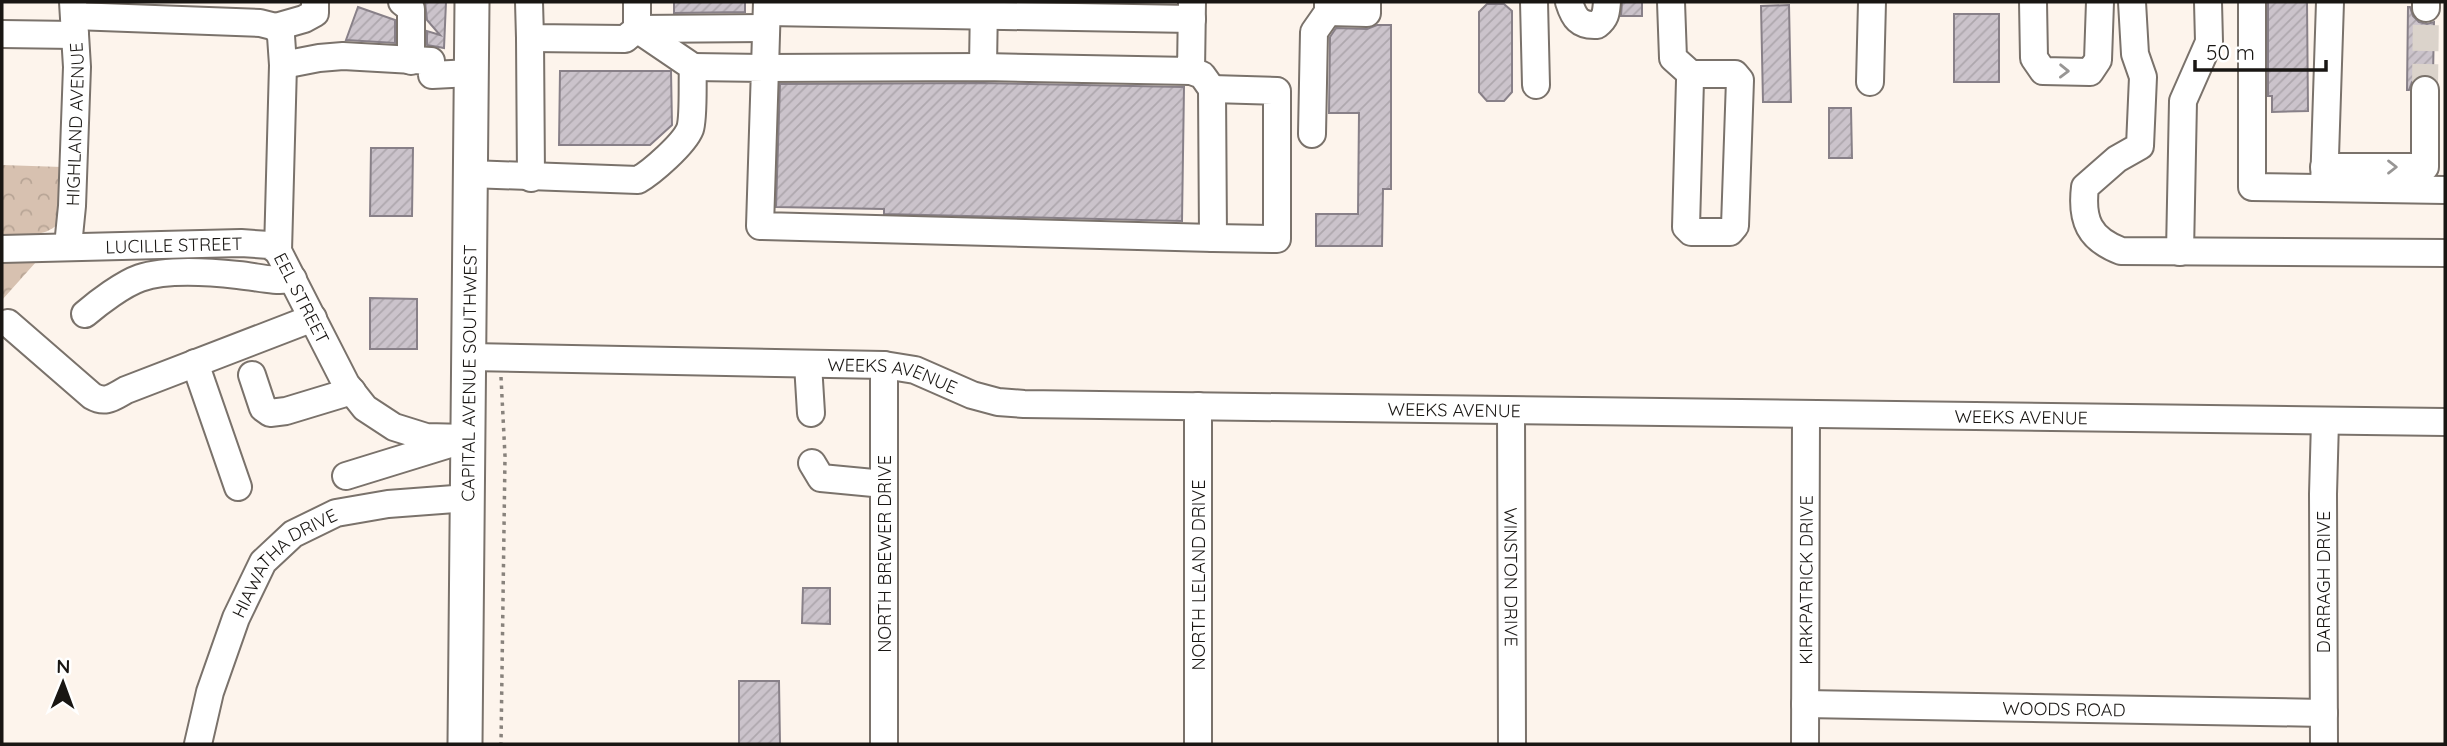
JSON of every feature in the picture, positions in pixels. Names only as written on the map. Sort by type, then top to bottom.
[{"type":"main road","name":"CAPITAL AVENUE SOUTHWEST","points":[[465,744],[472,2]]},
{"type":"street","points":[[2,34],[74,17],[260,23],[276,27],[304,19],[314,13],[315,2]]},
{"type":"street","points":[[402,2],[411,9],[411,61]]},
{"type":"street","points":[[529,2],[531,177]]},
{"type":"street","points":[[637,29],[638,2]]},
{"type":"street","points":[[1312,134],[1314,32],[1328,7],[1367,13],[1367,2]]},
{"type":"street","points":[[1534,2],[1535,85]]},
{"type":"street","points":[[1569,2],[1574,16],[1581,24],[1587,25],[1597,25],[1603,20],[1606,15],[1606,2]]},
{"type":"street","points":[[1671,2],[1673,58],[1692,75],[1735,74],[1740,80],[1735,226],[1730,232],[1691,232],[1686,227],[1692,75]]},
{"type":"street","points":[[1870,82],[1872,2]]},
{"type":"street","points":[[2033,2],[2034,58],[2037,65],[2043,71],[2090,72],[2098,60],[2100,2]]},
{"type":"street","points":[[2132,2],[2135,54],[2143,77],[2140,146],[2117,159],[2085,187],[2083,208],[2091,230],[2104,244],[2122,251],[2445,253]]},
{"type":"street","points":[[2180,252],[2183,100],[2209,41],[2208,2]]},
{"type":"street","points":[[2252,2],[2252,187],[2425,167],[2426,90]]},
{"type":"street","points":[[2324,177],[2330,2]]},
{"type":"street","points":[[530,38],[625,39],[637,29],[766,14],[984,9],[1192,10],[1191,71]]},
{"type":"street","points":[[982,66],[984,9]]},
{"type":"street","points":[[766,14],[760,226],[1277,239],[1278,91],[1212,89]]},
{"type":"street","name":"HIGHLAND AVENUE","points":[[68,246],[77,67],[74,17]]},
{"type":"street","name":"EEL STREET","points":[[276,27],[281,36],[283,65],[278,251],[346,384],[365,408],[394,427],[426,437],[468,438]]},
{"type":"street","points":[[637,29],[693,67],[982,66],[1191,71],[1202,75],[1212,89],[1213,238]]},
{"type":"street","points":[[283,65],[343,56],[431,61],[432,75],[471,73]]},
{"type":"street","points":[[470,174],[638,180],[671,153],[690,127],[693,67]]},
{"type":"street","points":[[2324,177],[2445,190]]},
{"type":"street","name":"LUCILLE STREET","points":[[2,249],[241,243],[269,245],[278,251]]},
{"type":"street","points":[[85,314],[97,303],[140,278],[186,272],[241,275],[276,282],[293,279]]},
{"type":"street","points":[[8,323],[98,400],[107,400],[126,390],[313,318]]},
{"type":"street","name":"WEEKS AVENUE","points":[[469,357],[884,365],[915,370],[972,395],[998,402],[2445,422]]},
{"type":"street","points":[[195,363],[238,487]]},
{"type":"street","points":[[808,364],[811,413]]},
{"type":"street","name":"NORTH BREWER DRIVE","points":[[884,365],[884,744]]},
{"type":"street","points":[[252,374],[263,408],[270,412],[286,411],[352,391]]},
{"type":"street","name":"NORTH LELAND DRIVE","points":[[1198,406],[1198,744]]},
{"type":"street","name":"WINSTON DRIVE","points":[[1511,411],[1511,744]]},
{"type":"street","name":"KIRKPATRICK DRIVE","points":[[1805,744],[1806,415]]},
{"type":"street","name":"DARRAGH DRIVE","points":[[2324,744],[2325,421]]},
{"type":"street","points":[[346,476],[468,438]]},
{"type":"street","points":[[812,463],[821,478],[884,484]]},
{"type":"street","name":"HIAWATHA DRIVE","points":[[198,744],[210,692],[236,618],[263,562],[293,534],[336,513],[468,498]]},
{"type":"street","name":"WOODS ROAD","points":[[1805,704],[2324,713]]},
{"type":"path","points":[[500,374],[505,456],[501,744]]},
{"type":"green space","points":[[2,165],[62,167],[62,207],[57,224],[35,234],[2,235]]},
{"type":"green space","points":[[2,261],[36,262],[2,300]]},
{"type":"building","points":[[425,2],[446,2],[444,48],[427,45],[427,31],[440,35],[427,20]]},
{"type":"building","points":[[674,2],[745,2],[745,12],[674,13]]},
{"type":"building","points":[[1622,2],[1642,2],[1642,16],[1621,16]]},
{"type":"building","points":[[2268,2],[2307,2],[2308,111],[2272,112],[2272,96],[2268,96]]},
{"type":"building","points":[[1487,4],[1504,4],[1512,11],[1512,92],[1504,101],[1487,101],[1479,92],[1479,12]]},
{"type":"building","points":[[1789,5],[1791,102],[1763,102],[1761,6]]},
{"type":"building","points":[[358,7],[395,20],[395,43],[346,40]]},
{"type":"building","points":[[2408,7],[2419,22],[2434,22],[2433,77],[2426,74],[2418,76],[2407,90]]},
{"type":"building","points":[[1954,14],[1999,14],[1999,82],[1954,82]]},
{"type":"building","points":[[1377,25],[1391,25],[1391,189],[1383,189],[1382,246],[1316,246],[1316,214],[1358,214],[1359,113],[1329,113],[1330,37],[1336,28],[1367,29]]},
{"type":"building","points":[[560,71],[671,71],[672,125],[650,145],[559,145]]},
{"type":"building","points":[[983,83],[1184,87],[1182,221],[884,214],[884,209],[776,207],[780,84]]},
{"type":"building","points":[[1829,108],[1851,108],[1852,158],[1829,158]]},
{"type":"building","points":[[371,148],[413,148],[412,216],[370,216]]},
{"type":"building","points":[[370,298],[417,299],[417,349],[370,349]]},
{"type":"building","points":[[803,588],[830,588],[830,624],[802,623]]},
{"type":"building","points":[[739,681],[779,681],[780,744],[739,744]]},
{"type":"tunnel","points":[[2425,90],[2426,8]]}]
